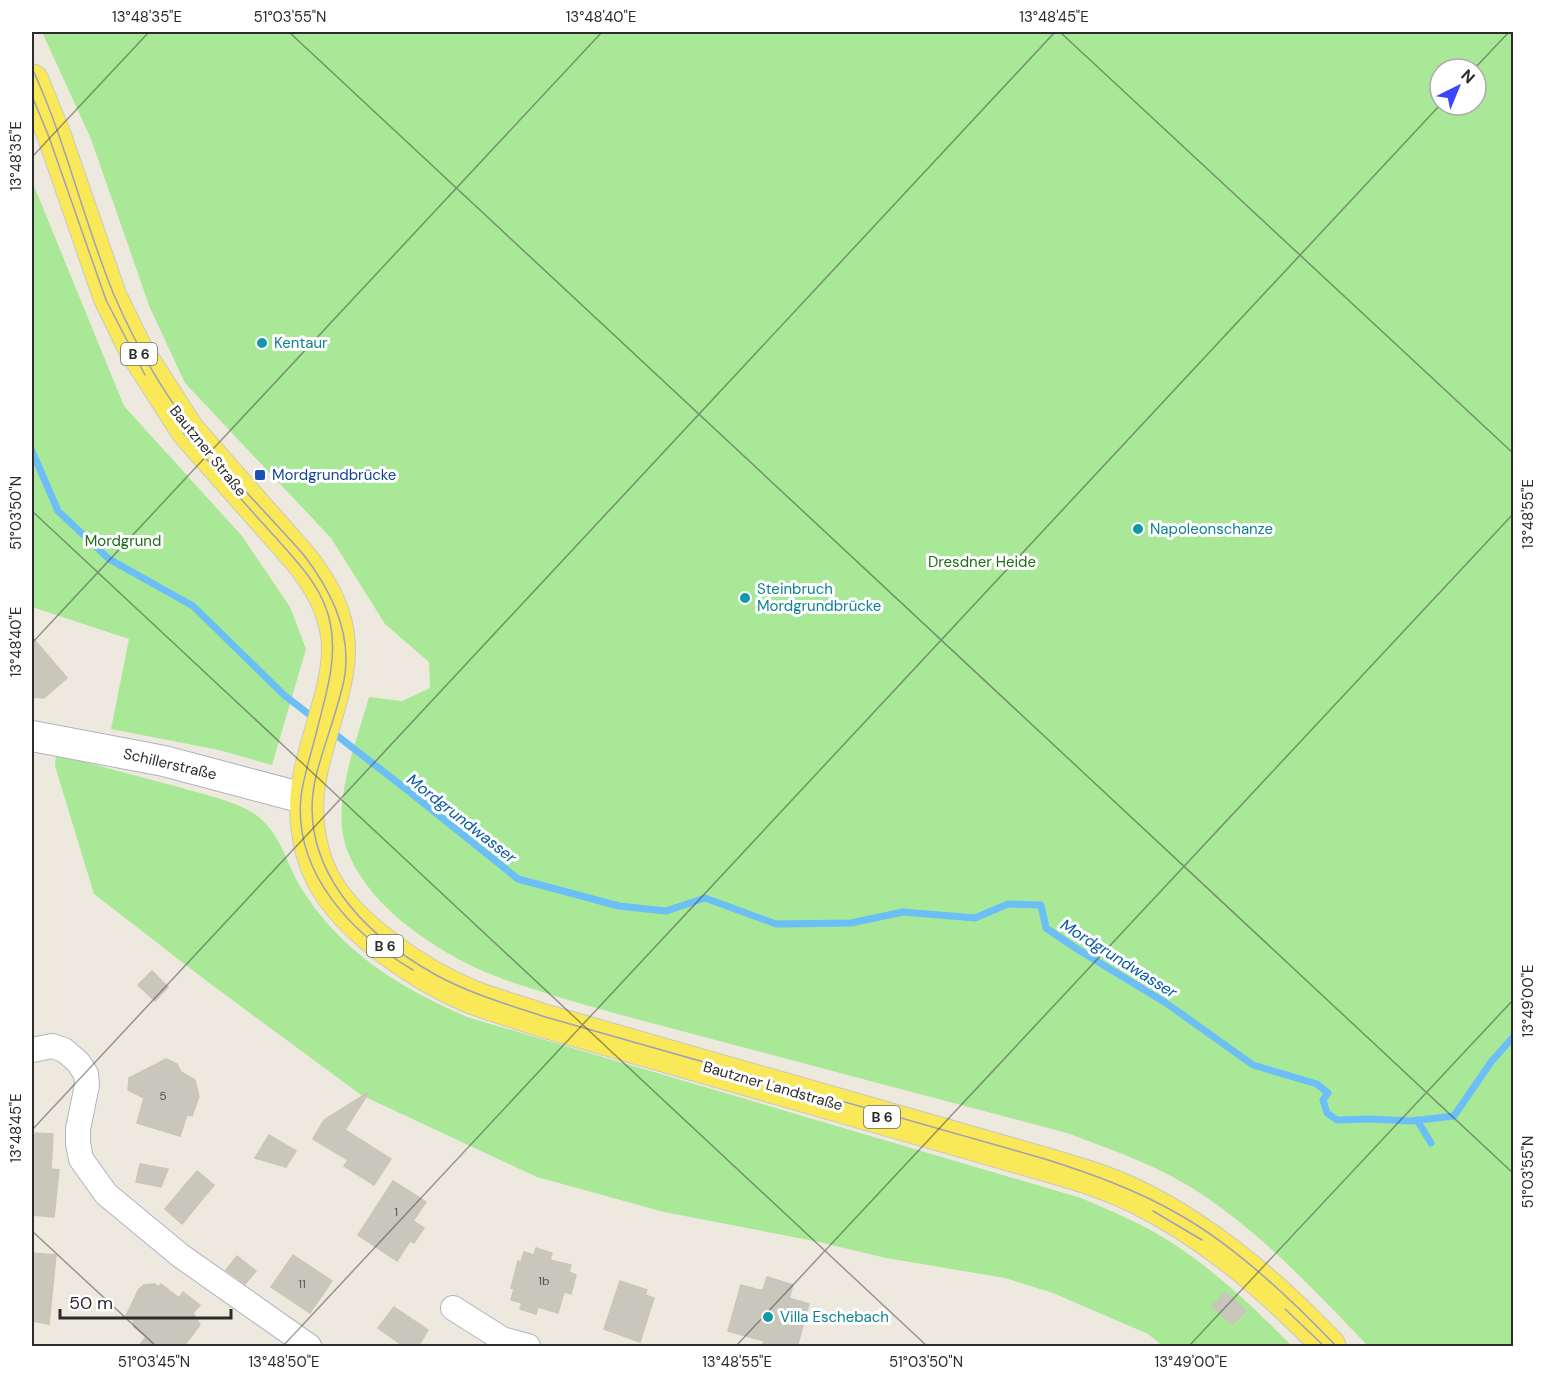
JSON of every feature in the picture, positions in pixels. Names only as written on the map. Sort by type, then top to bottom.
[{"type":"main road","name":"Bautzner Straße","points":[[32,81],[54,135],[106,287],[136,350],[188,431],[316,577],[328,601],[339,643],[337,676],[309,787]]},
{"type":"main road","name":"Bautzner Landstraße","points":[[309,787],[308,826],[311,848],[323,879],[340,904],[364,928],[393,952],[434,978],[472,997],[541,1020],[1044,1164],[1123,1191],[1178,1219],[1211,1241],[1246,1268],[1309,1325],[1329,1347]]},
{"type":"street","name":"Schillerstraße","points":[[32,736],[309,787]]},
{"type":"street","points":[[32,1050],[52,1046],[64,1050],[78,1062],[86,1074],[87,1085],[78,1143],[81,1159],[106,1194],[181,1256],[309,1347]]},
{"type":"street","points":[[453,1308],[502,1339],[528,1347]]},
{"type":"green space","name":"Dresdner Heide","points":[[42,32],[1513,32],[1513,1346],[1368,1346],[1285,1262],[1240,1223],[1192,1188],[1147,1164],[1067,1133],[624,1016],[519,985],[462,961],[411,928],[380,901],[356,868],[347,850],[343,833],[343,794],[352,753],[369,697],[402,701],[430,688],[429,662],[385,624],[331,538],[185,383],[150,308],[91,139]]},
{"type":"green space","name":"Mordgrund","points":[[32,181],[124,406],[242,536],[290,607],[306,649],[272,765],[219,750],[111,729],[129,639],[32,607]]},
{"type":"green space","points":[[56,754],[207,795],[252,812],[274,834],[301,888],[335,931],[374,966],[442,1006],[467,1017],[1081,1198],[1148,1229],[1186,1252],[1234,1290],[1292,1346],[1163,1346],[1148,1334],[1053,1293],[1005,1278],[886,1258],[819,1242],[664,1212],[537,1177],[361,1095],[94,894],[55,766]]},
{"type":"building","points":[[32,637],[67,678],[44,698],[32,697]]},
{"type":"building","points":[[152,971],[168,987],[155,1001],[138,985]]},
{"type":"building","points":[[166,1059],[177,1064],[181,1072],[195,1080],[199,1097],[192,1116],[187,1115],[180,1136],[137,1123],[144,1098],[128,1090],[129,1078]]},
{"type":"building","points":[[369,1092],[345,1130],[391,1159],[374,1185],[344,1166],[348,1160],[313,1139],[324,1120]]},
{"type":"building","points":[[35,1133],[53,1134],[51,1169],[59,1170],[54,1217],[32,1215]]},
{"type":"building","points":[[269,1135],[296,1151],[286,1167],[255,1158]]},
{"type":"building","points":[[140,1164],[168,1169],[161,1187],[136,1182]]},
{"type":"building","points":[[197,1171],[214,1185],[182,1224],[165,1209]]},
{"type":"building","points":[[393,1181],[426,1202],[413,1221],[424,1228],[414,1243],[410,1241],[397,1261],[358,1235]]},
{"type":"building","points":[[536,1248],[552,1253],[550,1260],[571,1265],[569,1272],[576,1275],[571,1294],[564,1292],[558,1313],[538,1307],[536,1314],[520,1309],[522,1303],[511,1300],[514,1289],[511,1288],[518,1261],[521,1262],[524,1252],[534,1255]]},
{"type":"building","points":[[32,1253],[56,1255],[49,1324],[32,1321]]},
{"type":"building","points":[[293,1255],[332,1281],[310,1313],[271,1287]]},
{"type":"building","points":[[237,1256],[256,1271],[245,1284],[226,1270]]},
{"type":"building","name":"Villa Eschebach","points":[[767,1277],[793,1285],[789,1298],[809,1304],[797,1347],[762,1347],[764,1341],[728,1331],[741,1285],[763,1290]]},
{"type":"building","points":[[620,1281],[647,1290],[645,1295],[654,1298],[640,1342],[604,1329]]},
{"type":"building","points":[[155,1284],[158,1287],[161,1284],[179,1298],[183,1292],[200,1305],[193,1313],[200,1325],[183,1347],[138,1347],[146,1337],[134,1327],[133,1320],[126,1316],[139,1289],[144,1285]]},
{"type":"building","points":[[1225,1292],[1246,1311],[1232,1325],[1212,1306]]},
{"type":"building","points":[[394,1307],[428,1330],[418,1347],[405,1347],[378,1328]]},
{"type":"waterway","name":"Mordgrundwasser","points":[[32,451],[58,511],[109,559],[193,606],[284,695],[315,719]]},
{"type":"waterway","name":"Mordgrundwasser","points":[[331,731],[518,879],[619,906],[666,911],[705,898],[776,924],[851,923],[903,912],[975,918],[1008,904],[1041,905],[1046,928],[1166,1003],[1253,1065],[1317,1084],[1328,1093],[1323,1100],[1327,1113],[1337,1120],[1411,1121],[1454,1116],[1491,1062],[1514,1036]]},
{"type":"waterway","points":[[1417,1120],[1431,1143]]},
{"type":"tram line","points":[[32,68],[55,124],[103,267],[130,330],[148,364],[204,445],[303,554],[331,597],[342,629],[346,663],[338,704],[316,776],[312,809],[316,839],[326,868],[341,894],[361,918],[409,959],[436,975],[488,998],[542,1016],[1045,1159],[1131,1190],[1180,1215],[1221,1242],[1301,1310],[1336,1346]]},
{"type":"tram line","points":[[32,96],[49,137],[106,300],[145,375]]},
{"type":"tram line","points":[[175,420],[209,462]]},
{"type":"tram line","points":[[228,484],[309,577],[322,598],[330,622],[333,649],[330,676],[301,796],[301,824],[307,851],[317,875],[331,898],[349,919],[390,955],[413,970]]},
{"type":"tram line","points":[[1153,1211],[1202,1240]]},
{"type":"tram line","points":[[1285,1309],[1324,1346]]},
{"type":"place","name":"Kentaur","points":[[262,343]]},
{"type":"place","name":"Mordgrundbrücke","points":[[260,475]]},
{"type":"place","name":"Napoleonschanze","points":[[1138,529]]},
{"type":"place","name":"Steinbruch Mordgrundbrücke","points":[[745,598]]},
{"type":"place","name":"Villa Eschebach","points":[[768,1317]]}]
